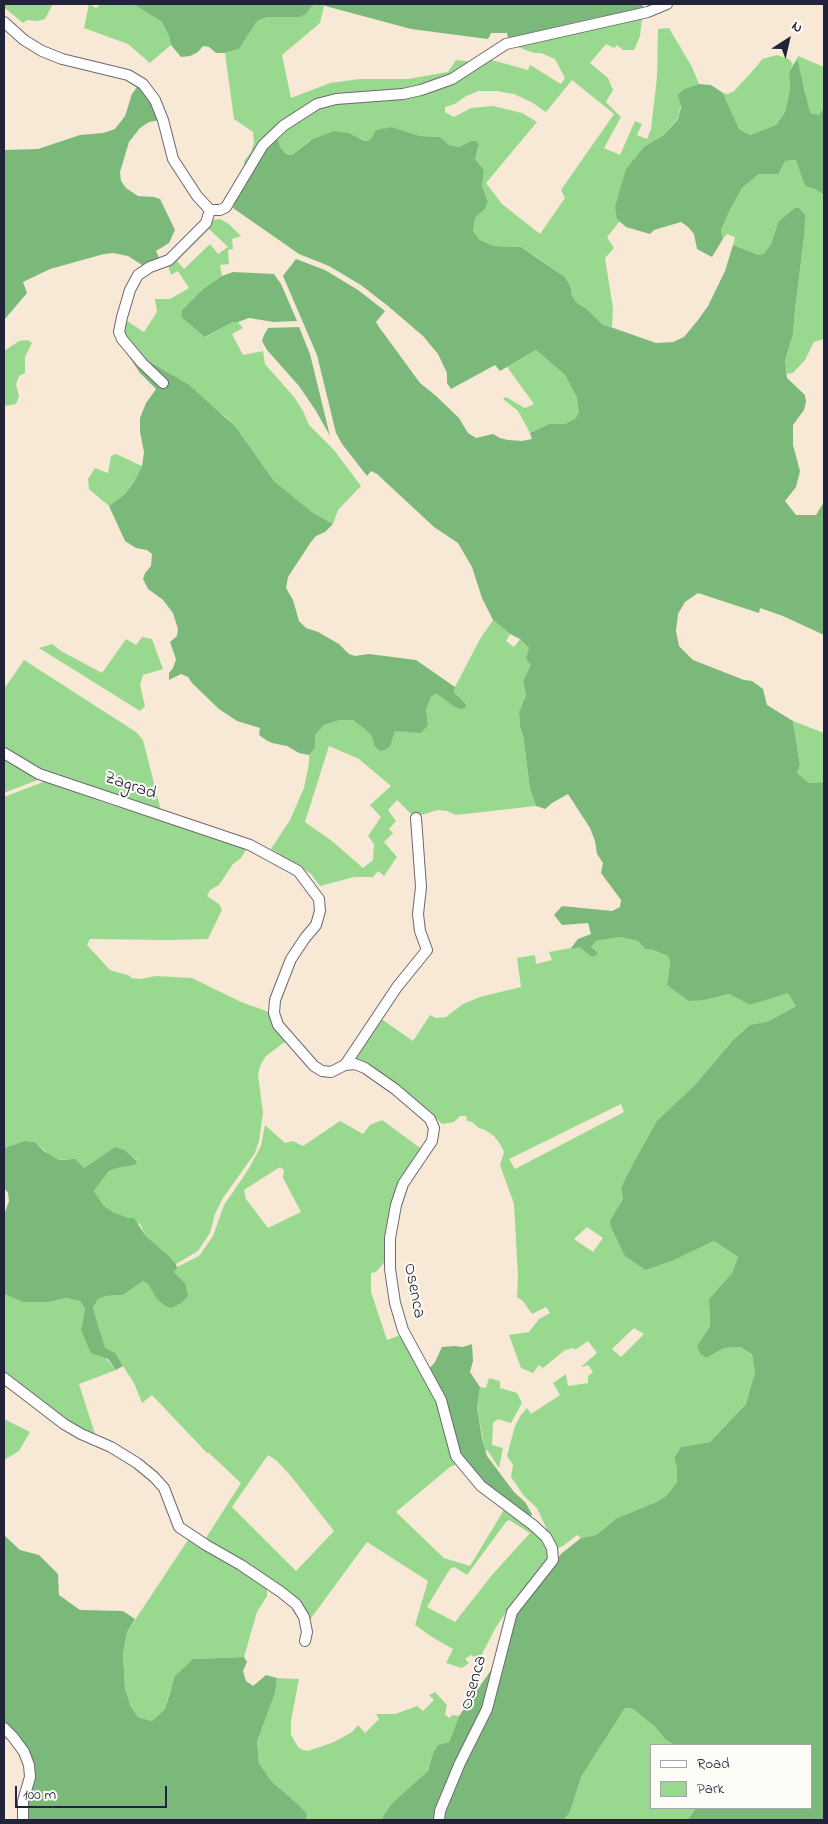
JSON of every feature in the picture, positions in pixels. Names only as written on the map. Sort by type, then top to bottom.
[{"type":"street","points":[[4,22],[24,40],[42,51],[62,59],[128,75],[143,84],[151,93],[160,114],[173,159],[197,196],[210,210],[220,210],[226,206],[262,145],[283,126],[317,104],[336,99],[403,94],[421,90],[452,79],[506,44],[648,12],[667,4]]},
{"type":"street","points":[[163,383],[142,363],[122,339],[119,332],[122,317],[130,290],[138,275],[150,267],[170,260],[206,223],[210,210]]},
{"type":"street","name":"Zagrad","points":[[4,753],[39,774],[250,845]]},
{"type":"street","points":[[345,1065],[397,987],[426,950],[420,931],[418,914],[421,887],[416,818]]},
{"type":"street","name":"Osenca","points":[[250,845],[298,870],[319,899],[320,911],[316,926],[305,938],[291,959],[275,1000],[274,1013],[278,1025],[314,1066],[322,1071],[331,1072],[345,1065],[355,1064],[365,1068],[395,1089],[430,1119],[434,1128],[432,1141],[404,1184],[396,1205],[390,1238],[390,1270],[395,1303],[403,1330],[441,1400],[456,1456],[481,1486],[533,1525],[546,1537],[552,1548],[553,1560],[512,1612],[487,1709],[460,1763],[440,1812],[439,1820]]},
{"type":"street","points":[[4,1378],[64,1424],[81,1434],[111,1447],[137,1463],[154,1477],[164,1488],[179,1526],[281,1592],[296,1604],[304,1616],[307,1632],[306,1641]]},
{"type":"street","points":[[4,1728],[14,1737],[24,1752],[29,1766],[30,1777],[23,1801],[23,1820]]},
{"type":"green space","points":[[4,4],[53,4],[45,19],[38,21],[27,20],[23,23],[5,8]]},
{"type":"green space","points":[[89,4],[96,8],[101,4],[137,4],[161,21],[169,36],[171,45],[150,63],[128,44],[84,28]]},
{"type":"green space","points":[[134,4],[317,4],[300,17],[267,17],[257,21],[239,49],[225,53],[216,53],[209,47],[203,46],[198,52],[190,56],[181,57],[171,45],[169,36],[161,21]]},
{"type":"green space","points":[[318,4],[324,6],[320,23],[282,55],[291,98],[330,83],[360,79],[408,79],[448,72],[456,60],[474,62],[461,72],[421,88],[301,110],[244,168],[244,161],[251,152],[254,143],[253,132],[234,119],[225,53],[239,49],[256,21],[267,17],[300,17],[306,14],[311,7]]},
{"type":"green space","points":[[318,4],[642,4],[644,8],[636,12],[599,17],[508,38],[507,33],[491,33],[488,39],[411,29]]},
{"type":"green space","points":[[642,17],[640,36],[634,50],[623,50],[617,45],[614,48],[606,44],[590,63],[608,78],[613,90],[606,102],[621,117],[604,148],[620,155],[635,121],[642,124],[637,135],[647,139],[651,129],[657,77],[658,29],[669,28],[692,67],[699,84],[684,89],[678,118],[664,135],[645,146],[617,219],[620,221],[607,237],[614,248],[605,258],[613,308],[612,327],[602,324],[587,309],[577,303],[572,296],[571,288],[565,277],[538,258],[521,247],[494,246],[480,240],[473,231],[475,218],[485,209],[488,202],[482,186],[484,170],[475,159],[479,144],[471,141],[459,147],[449,145],[439,137],[420,136],[392,127],[368,141],[359,138],[310,140],[292,155],[286,154],[280,147],[277,135],[302,115],[325,105],[355,100],[406,97],[488,59],[528,70],[530,65],[561,84],[565,78],[555,59],[512,45]],"holes":[[[572,80],[614,114],[561,190],[565,198],[540,234],[502,204],[486,183],[537,122],[522,113],[493,106],[471,108],[454,117],[445,112],[445,107],[455,104],[466,96],[479,91],[497,91],[514,94],[546,112]]]},
{"type":"green space","points":[[777,55],[789,59],[793,64],[789,72],[790,89],[785,112],[776,125],[750,135],[739,129],[723,93],[728,94],[734,91],[762,59]]},
{"type":"green space","points":[[798,56],[824,67],[823,109],[819,115],[810,113],[807,106],[805,90],[800,78]]},
{"type":"green space","points":[[797,59],[810,113],[819,115],[823,109],[824,85],[824,195],[815,189],[805,186],[796,160],[785,161],[778,174],[759,174],[742,188],[721,230],[723,239],[712,257],[697,249],[694,234],[681,222],[654,230],[650,234],[626,227],[617,219],[615,207],[626,169],[645,146],[664,135],[678,119],[681,107],[678,95],[684,89],[699,84],[711,85],[723,93],[739,129],[750,135],[776,125],[785,112],[790,89],[789,72]]},
{"type":"green space","points":[[139,84],[146,92],[160,120],[149,122],[140,128],[129,142],[120,172],[121,181],[126,188],[138,196],[160,199],[175,230],[169,243],[156,251],[160,260],[142,265],[128,256],[113,253],[50,269],[23,282],[27,293],[4,320],[4,150],[38,149],[80,135],[103,133],[115,129],[125,116],[132,94]]},
{"type":"green space","points":[[392,127],[420,136],[440,137],[449,145],[459,147],[471,141],[476,141],[479,144],[475,159],[484,170],[482,186],[488,202],[485,209],[475,218],[473,231],[480,240],[494,246],[521,247],[565,277],[571,288],[572,296],[577,303],[587,309],[602,324],[656,343],[673,342],[684,337],[698,320],[708,306],[725,271],[733,245],[758,255],[764,254],[771,244],[778,222],[795,208],[799,208],[805,215],[793,334],[785,361],[787,378],[805,395],[806,402],[804,410],[793,425],[793,445],[800,471],[796,487],[785,501],[796,515],[816,515],[824,502],[824,635],[783,616],[760,608],[759,613],[698,593],[685,602],[678,614],[676,631],[679,646],[693,660],[744,680],[752,681],[763,689],[767,705],[793,721],[800,765],[797,773],[809,783],[824,782],[824,1820],[687,1820],[695,1809],[813,1809],[813,1744],[672,1744],[633,1709],[625,1708],[581,1777],[569,1814],[563,1820],[381,1820],[391,1804],[428,1771],[433,1753],[438,1745],[449,1742],[459,1716],[496,1663],[511,1621],[562,1553],[581,1538],[596,1535],[617,1518],[666,1496],[677,1482],[677,1468],[674,1458],[681,1447],[710,1442],[746,1404],[755,1372],[752,1355],[741,1347],[724,1348],[706,1358],[700,1353],[697,1346],[710,1326],[709,1299],[732,1273],[738,1257],[714,1241],[672,1261],[646,1270],[625,1256],[610,1221],[623,1199],[621,1188],[627,1175],[657,1121],[693,1087],[734,1039],[750,1025],[769,1021],[796,1006],[788,993],[750,1005],[729,994],[705,1000],[689,1001],[667,985],[670,962],[668,956],[645,949],[638,941],[620,937],[596,941],[591,947],[598,953],[592,957],[579,947],[571,948],[578,939],[591,934],[588,923],[562,925],[554,915],[562,906],[612,911],[620,907],[621,900],[601,873],[603,863],[597,854],[590,828],[568,794],[545,809],[536,806],[530,789],[519,712],[526,695],[523,681],[531,665],[526,659],[529,648],[520,639],[510,634],[493,620],[482,598],[472,567],[458,543],[434,527],[377,474],[371,471],[367,476],[342,444],[336,433],[317,355],[283,276],[296,259],[325,270],[358,290],[385,311],[376,322],[379,327],[420,383],[459,418],[468,433],[476,438],[493,434],[508,440],[522,441],[532,439],[530,433],[549,424],[565,424],[576,418],[579,412],[577,398],[565,375],[536,350],[500,371],[495,365],[451,389],[447,383],[447,373],[438,354],[423,336],[388,306],[361,285],[329,266],[299,254],[233,208],[238,190],[252,166],[277,135],[280,147],[286,154],[292,155],[311,140],[334,131],[348,133],[368,141],[373,137],[375,131]]},
{"type":"green space","points":[[797,160],[805,186],[815,189],[824,195],[824,339],[814,342],[805,360],[793,373],[787,374],[785,361],[793,334],[804,237],[778,222],[771,244],[765,254],[758,255],[733,245],[735,237],[727,234],[723,239],[721,230],[742,188],[759,174],[785,161]]},
{"type":"green space","points":[[220,219],[229,224],[241,236],[232,239],[233,249],[228,250],[229,264],[220,265],[222,276],[203,289],[182,310],[181,317],[206,337],[233,322],[238,322],[243,328],[232,334],[243,355],[263,351],[265,364],[294,397],[309,425],[334,450],[361,486],[338,510],[333,524],[312,512],[274,481],[235,426],[226,417],[173,376],[135,353],[123,331],[124,319],[144,332],[157,312],[155,299],[170,299],[189,288],[178,271],[171,275],[168,265],[213,220]],"holes":[[[209,229],[228,247],[218,254],[210,244],[184,269],[177,261]]]},
{"type":"green space","points":[[233,272],[274,274],[281,284],[297,321],[274,322],[249,318],[233,322],[205,337],[181,317],[182,310],[203,289],[222,276]]},
{"type":"green space","points":[[299,327],[310,354],[330,436],[299,386],[267,350],[262,341],[268,328]]},
{"type":"green space","points":[[28,340],[32,343],[25,357],[25,373],[19,376],[16,384],[19,396],[16,404],[6,406],[4,404],[4,351],[19,341]]},
{"type":"green space","points":[[536,350],[565,375],[577,398],[580,412],[576,418],[565,424],[549,424],[530,433],[518,411],[503,399],[506,397],[525,408],[534,404],[507,367]]},
{"type":"green space","points":[[126,352],[135,353],[189,385],[235,426],[274,481],[312,512],[333,524],[325,532],[316,536],[288,577],[286,588],[293,600],[299,621],[306,628],[318,632],[339,644],[349,654],[355,656],[369,654],[416,660],[455,687],[454,692],[466,704],[465,708],[460,709],[453,706],[436,693],[431,697],[426,709],[428,725],[421,733],[395,731],[390,746],[380,751],[374,745],[372,737],[368,732],[353,720],[340,720],[324,725],[315,735],[315,748],[309,755],[266,740],[259,735],[260,728],[237,721],[219,709],[188,677],[181,674],[169,680],[169,673],[176,659],[170,642],[177,636],[178,629],[173,613],[163,600],[148,589],[143,579],[151,566],[152,554],[147,550],[136,548],[125,541],[109,506],[125,494],[142,466],[144,452],[140,432],[140,418],[146,403],[156,389],[140,373]]},
{"type":"green space","points":[[116,454],[142,466],[125,494],[109,506],[89,489],[88,479],[95,468],[108,473],[111,456]]},
{"type":"green space","points":[[493,620],[510,634],[506,641],[514,647],[520,639],[529,648],[531,665],[523,681],[526,695],[519,712],[530,789],[536,806],[456,815],[438,810],[414,817],[397,800],[388,810],[396,821],[389,829],[393,833],[384,842],[397,857],[384,876],[378,871],[373,877],[354,877],[320,886],[311,874],[271,849],[290,820],[304,788],[309,755],[315,748],[315,735],[324,725],[340,720],[353,720],[368,732],[372,737],[374,745],[390,745],[395,730],[407,732],[428,725],[426,709],[431,697],[436,692],[453,706],[466,704],[454,692],[455,687],[480,639]],"holes":[[[329,746],[359,759],[391,786],[370,805],[381,817],[368,836],[374,844],[373,860],[363,868],[332,841],[305,822]]]},
{"type":"green space","points":[[142,637],[152,639],[163,669],[143,675],[140,685],[145,706],[140,711],[39,648],[52,644],[61,651],[102,673],[126,639],[136,645]]},
{"type":"green space","points":[[24,660],[136,732],[143,740],[162,815],[33,768],[13,755],[4,746],[4,689]]},
{"type":"green space","points":[[793,721],[824,733],[824,782],[809,783],[797,773],[800,765]]},
{"type":"green space","points":[[4,755],[40,779],[4,793]]},
{"type":"green space","points":[[46,781],[102,802],[247,848],[241,858],[233,864],[219,885],[210,890],[207,896],[219,904],[222,910],[208,939],[90,939],[87,945],[110,970],[130,976],[131,978],[140,979],[156,976],[192,978],[241,1002],[266,1011],[275,1016],[286,1041],[266,1056],[260,1066],[258,1075],[263,1113],[259,1141],[255,1153],[223,1198],[215,1214],[210,1233],[198,1251],[176,1264],[146,1236],[140,1224],[113,1212],[103,1205],[94,1191],[109,1171],[135,1165],[137,1160],[125,1150],[115,1147],[84,1168],[68,1159],[59,1160],[53,1158],[35,1142],[25,1141],[4,1148],[4,797]]},
{"type":"green space","points":[[620,937],[638,941],[645,949],[668,956],[670,961],[667,985],[705,1000],[729,994],[750,1005],[788,992],[796,1006],[769,1021],[750,1025],[734,1039],[639,1155],[621,1188],[623,1199],[611,1221],[646,1270],[672,1261],[714,1241],[738,1257],[732,1273],[709,1299],[710,1326],[697,1346],[706,1358],[724,1348],[742,1347],[752,1356],[755,1372],[746,1404],[710,1442],[681,1447],[674,1458],[677,1468],[677,1482],[666,1496],[617,1518],[596,1535],[581,1538],[577,1535],[556,1549],[537,1508],[524,1496],[511,1477],[513,1465],[507,1456],[515,1426],[527,1408],[531,1414],[560,1395],[553,1383],[566,1374],[568,1386],[588,1383],[588,1376],[593,1372],[588,1365],[581,1367],[597,1353],[588,1341],[575,1350],[574,1348],[565,1350],[543,1368],[539,1365],[533,1373],[521,1368],[509,1335],[529,1332],[539,1319],[550,1313],[546,1307],[532,1314],[523,1301],[517,1297],[518,1276],[514,1204],[500,1165],[504,1152],[500,1144],[494,1136],[472,1122],[467,1121],[466,1116],[460,1116],[454,1122],[442,1124],[428,1110],[389,1080],[356,1060],[356,1054],[380,1018],[413,1041],[430,1015],[436,1018],[446,1017],[463,1004],[480,997],[521,987],[517,958],[535,955],[536,964],[552,960],[549,952],[579,947],[592,957],[598,953],[591,947],[596,941]],"holes":[[[621,1104],[624,1112],[515,1169],[509,1159]],[[587,1227],[603,1238],[593,1252],[574,1239]],[[634,1328],[644,1334],[621,1357],[612,1349]]]},
{"type":"green space","points":[[382,1120],[423,1150],[408,1172],[388,1258],[376,1272],[371,1273],[371,1292],[387,1340],[403,1334],[439,1403],[457,1464],[450,1467],[396,1512],[444,1558],[470,1566],[505,1508],[545,1541],[550,1557],[547,1564],[517,1596],[496,1627],[482,1654],[477,1658],[471,1655],[465,1659],[469,1663],[462,1668],[446,1663],[453,1649],[415,1625],[428,1581],[367,1542],[309,1621],[204,1541],[241,1483],[207,1453],[152,1395],[142,1403],[134,1383],[115,1354],[105,1349],[93,1308],[98,1299],[106,1296],[123,1295],[143,1281],[148,1284],[156,1298],[185,1288],[185,1283],[174,1272],[177,1267],[199,1256],[213,1236],[224,1205],[248,1170],[261,1146],[265,1125],[285,1143],[293,1141],[303,1146],[340,1121],[363,1134],[370,1125]],"holes":[[[280,1167],[284,1170],[283,1178],[301,1212],[268,1228],[246,1199],[244,1190]],[[268,1455],[277,1461],[290,1475],[334,1531],[296,1571],[232,1507]],[[509,1520],[530,1533],[492,1575],[455,1622],[427,1607],[450,1569],[454,1567],[467,1575]]]},
{"type":"green space","points":[[25,1141],[35,1142],[44,1151],[59,1160],[75,1159],[84,1168],[115,1147],[125,1150],[137,1161],[135,1165],[109,1171],[94,1191],[103,1205],[113,1212],[128,1218],[134,1218],[146,1236],[169,1256],[176,1264],[177,1268],[174,1272],[185,1283],[188,1296],[181,1303],[171,1308],[156,1298],[148,1284],[143,1281],[123,1295],[106,1296],[98,1299],[93,1308],[105,1348],[115,1353],[123,1366],[116,1370],[108,1359],[91,1353],[81,1330],[85,1309],[80,1301],[66,1298],[49,1302],[23,1302],[4,1294],[4,1215],[9,1201],[8,1193],[4,1188],[4,1148]]},
{"type":"green space","points":[[4,1294],[23,1302],[49,1302],[66,1298],[80,1301],[85,1309],[81,1330],[116,1370],[79,1384],[96,1437],[88,1435],[4,1375]]},
{"type":"green space","points":[[472,1344],[473,1361],[470,1372],[480,1387],[477,1408],[487,1456],[514,1492],[525,1502],[532,1514],[530,1518],[524,1516],[465,1467],[429,1369],[435,1362],[442,1347],[463,1347]]},
{"type":"green space","points":[[489,1378],[500,1381],[500,1388],[517,1393],[522,1403],[511,1423],[498,1419],[493,1423],[492,1445],[503,1448],[499,1468],[487,1450],[485,1450],[477,1408],[480,1387],[486,1388]]},
{"type":"green space","points":[[4,1419],[30,1432],[19,1451],[4,1460]]},
{"type":"green space","points":[[4,1535],[20,1550],[39,1555],[58,1574],[59,1595],[80,1610],[123,1611],[135,1619],[127,1632],[123,1654],[125,1689],[131,1707],[138,1717],[152,1721],[165,1709],[175,1676],[193,1659],[244,1657],[247,1662],[243,1671],[246,1681],[253,1686],[266,1675],[277,1678],[275,1693],[257,1742],[259,1763],[272,1782],[307,1814],[306,1820],[25,1820],[25,1801],[35,1775],[34,1764],[29,1752],[4,1725]]},
{"type":"green space","points":[[190,1537],[267,1585],[267,1596],[257,1612],[244,1657],[193,1659],[170,1691],[165,1709],[152,1721],[138,1717],[131,1707],[125,1689],[123,1654],[127,1632]]},
{"type":"green space","points":[[277,1678],[299,1679],[291,1721],[291,1735],[298,1747],[303,1750],[308,1751],[334,1742],[352,1732],[358,1725],[365,1733],[379,1719],[376,1714],[395,1714],[417,1706],[423,1711],[434,1700],[429,1695],[435,1692],[447,1705],[445,1714],[449,1718],[453,1715],[459,1716],[449,1742],[438,1745],[433,1753],[428,1771],[391,1804],[381,1820],[306,1820],[307,1814],[272,1782],[259,1763],[257,1742],[275,1693]]},
{"type":"green space","points":[[625,1708],[633,1709],[672,1744],[650,1744],[650,1809],[695,1809],[687,1820],[563,1820],[569,1814],[581,1777]]}]
